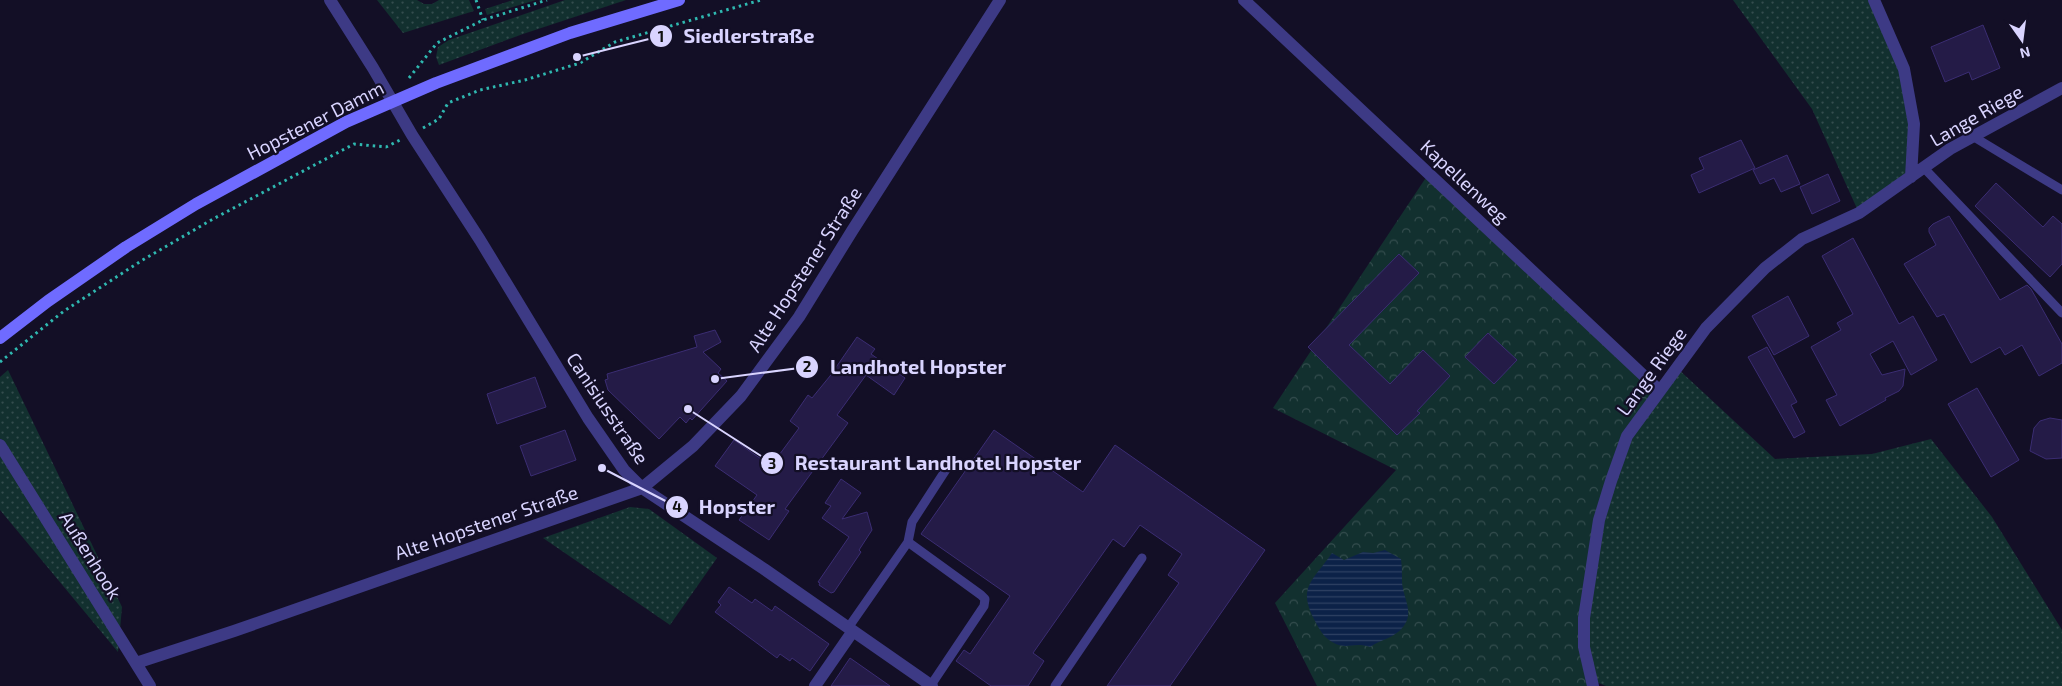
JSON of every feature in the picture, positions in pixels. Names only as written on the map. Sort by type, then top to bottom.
[{"type":"main road","name":"Hopstener Damm","points":[[0,338],[48,301],[126,247],[196,204],[346,122],[392,101],[570,33],[679,0]]},
{"type":"street","name":"Canisiusstraße","points":[[330,0],[616,461],[642,488],[851,629],[931,686]]},
{"type":"street","name":"Alte Hopstener Straße","points":[[136,663],[234,631],[642,488],[694,446],[741,396],[800,317],[852,231],[1000,0]]},
{"type":"street","name":"Kapellenweg","points":[[1244,0],[1659,390]]},
{"type":"street","name":"Lange Riege","points":[[1874,0],[1904,69],[1914,124],[1911,177]]},
{"type":"street","name":"Lange Riege","points":[[1593,686],[1584,647],[1584,618],[1599,520],[1610,480],[1627,436],[1706,328],[1766,268],[1802,239],[1859,213],[1950,149],[2062,88]]},
{"type":"street","name":"Außenhook","points":[[0,445],[150,686]]},
{"type":"street","points":[[815,686],[851,629]]},
{"type":"lane","points":[[1974,136],[2062,190]]},
{"type":"lane","points":[[1924,168],[2062,313]]},
{"type":"lane","points":[[851,629],[908,542],[912,522],[947,468]]},
{"type":"lane","points":[[908,542],[981,594],[984,599],[984,606],[931,686]]},
{"type":"lane","points":[[1055,686],[1142,558]]},
{"type":"path","points":[[476,0],[483,20]]},
{"type":"path","points":[[409,79],[436,43],[483,20],[547,0]]},
{"type":"path","points":[[0,362],[64,311]]},
{"type":"green space","points":[[377,0],[417,0],[424,4],[432,4],[439,0],[469,0],[474,11],[403,33]]},
{"type":"green space","points":[[513,0],[536,0],[487,15],[485,9]]},
{"type":"green space","points":[[565,0],[626,0],[523,34],[439,65],[436,57],[438,47],[449,40]]},
{"type":"green space","points":[[1733,0],[1874,0],[1904,69],[1914,124],[1911,177],[1859,213],[1812,109]]},
{"type":"green space","points":[[1429,173],[1659,390],[1627,436],[1611,480],[1584,618],[1593,686],[1317,686],[1275,603],[1396,470],[1273,408]]},
{"type":"green space","points":[[1676,367],[1775,459],[1872,454],[1931,439],[1992,517],[2062,630],[2062,686],[1606,686],[1591,680],[1584,647],[1599,520],[1627,436]]},
{"type":"green space","points":[[8,370],[122,607],[118,652],[0,510],[0,377]]},
{"type":"green space","points":[[630,507],[649,509],[717,558],[670,625],[543,538]]},
{"type":"water","points":[[1385,550],[1401,559],[1402,582],[1408,611],[1406,622],[1396,633],[1370,647],[1360,645],[1344,646],[1332,642],[1321,631],[1315,621],[1307,600],[1307,592],[1313,578],[1332,553],[1344,560],[1363,552],[1373,553]]},
{"type":"building","points":[[1983,25],[2000,68],[1972,80],[1969,72],[1945,82],[1931,47]]},
{"type":"building","points":[[1741,140],[1755,168],[1699,193],[1691,175],[1704,169],[1699,158]]},
{"type":"building","points":[[1787,155],[1800,184],[1781,192],[1774,178],[1760,184],[1753,170]]},
{"type":"building","points":[[1828,174],[1840,201],[1812,214],[1800,187]]},
{"type":"building","points":[[1996,183],[2043,227],[2053,216],[2062,224],[2062,264],[2050,277],[1975,206]]},
{"type":"building","points":[[1949,216],[2000,300],[2027,285],[2031,289],[2062,344],[2062,363],[2039,376],[2022,345],[2005,355],[2000,347],[1971,363],[1944,314],[1937,317],[1904,264],[1936,245],[1929,232],[1929,228]]},
{"type":"building","points":[[1853,238],[1899,324],[1913,316],[1937,360],[1911,375],[1893,341],[1870,354],[1882,375],[1905,369],[1903,386],[1899,391],[1885,398],[1886,400],[1840,426],[1826,400],[1837,395],[1811,347],[1841,330],[1837,323],[1853,314],[1822,256]]},
{"type":"building","points":[[1399,254],[1419,273],[1349,345],[1390,384],[1423,350],[1450,376],[1417,411],[1420,413],[1397,435],[1308,347]]},
{"type":"building","points":[[1788,296],[1809,336],[1774,355],[1752,316]]},
{"type":"building","points":[[715,330],[721,342],[703,352],[721,369],[718,373],[727,381],[692,420],[690,418],[686,423],[680,417],[659,439],[608,390],[605,380],[608,379],[607,374],[697,347],[694,336]]},
{"type":"building","points":[[1488,333],[1517,360],[1494,384],[1465,357]]},
{"type":"building","points":[[857,337],[875,349],[871,354],[905,378],[894,395],[866,375],[837,415],[848,423],[785,509],[789,511],[769,540],[739,520],[757,495],[715,466],[734,440],[771,466],[799,428],[790,421],[808,395],[812,398],[830,376]]},
{"type":"building","points":[[1767,347],[1797,402],[1791,405],[1805,432],[1794,438],[1748,357]]},
{"type":"building","points":[[535,377],[546,407],[497,424],[487,394]]},
{"type":"building","points":[[1977,388],[2019,460],[1991,477],[1948,404]]},
{"type":"building","points":[[2050,418],[2062,420],[2062,458],[2046,459],[2030,451],[2034,428],[2040,421]]},
{"type":"building","points":[[565,430],[576,460],[531,476],[520,446]]},
{"type":"building","points":[[994,430],[1083,492],[1115,445],[1265,550],[1170,686],[1107,686],[1179,583],[1168,575],[1182,554],[1140,525],[1124,547],[1113,539],[1033,653],[1044,661],[1028,686],[991,686],[956,661],[964,650],[970,654],[1010,596],[921,534]]},
{"type":"building","points":[[841,479],[861,493],[842,519],[867,512],[872,530],[859,550],[861,552],[834,592],[831,593],[819,585],[820,583],[818,582],[849,537],[822,518],[831,506],[825,503]]},
{"type":"building","points":[[729,587],[752,603],[755,599],[772,611],[775,606],[829,644],[810,671],[792,658],[790,661],[780,654],[777,658],[715,612],[721,605],[718,602]]},
{"type":"building","points":[[850,658],[890,686],[831,686]]},
{"type":"place","name":"Siedlerstraße","points":[[577,57]]},
{"type":"place","name":"Landhotel Hopster","points":[[715,379]]},
{"type":"place","name":"Restaurant Landhotel Hopster","points":[[688,409]]},
{"type":"place","name":"Hopster","points":[[602,468]]}]
